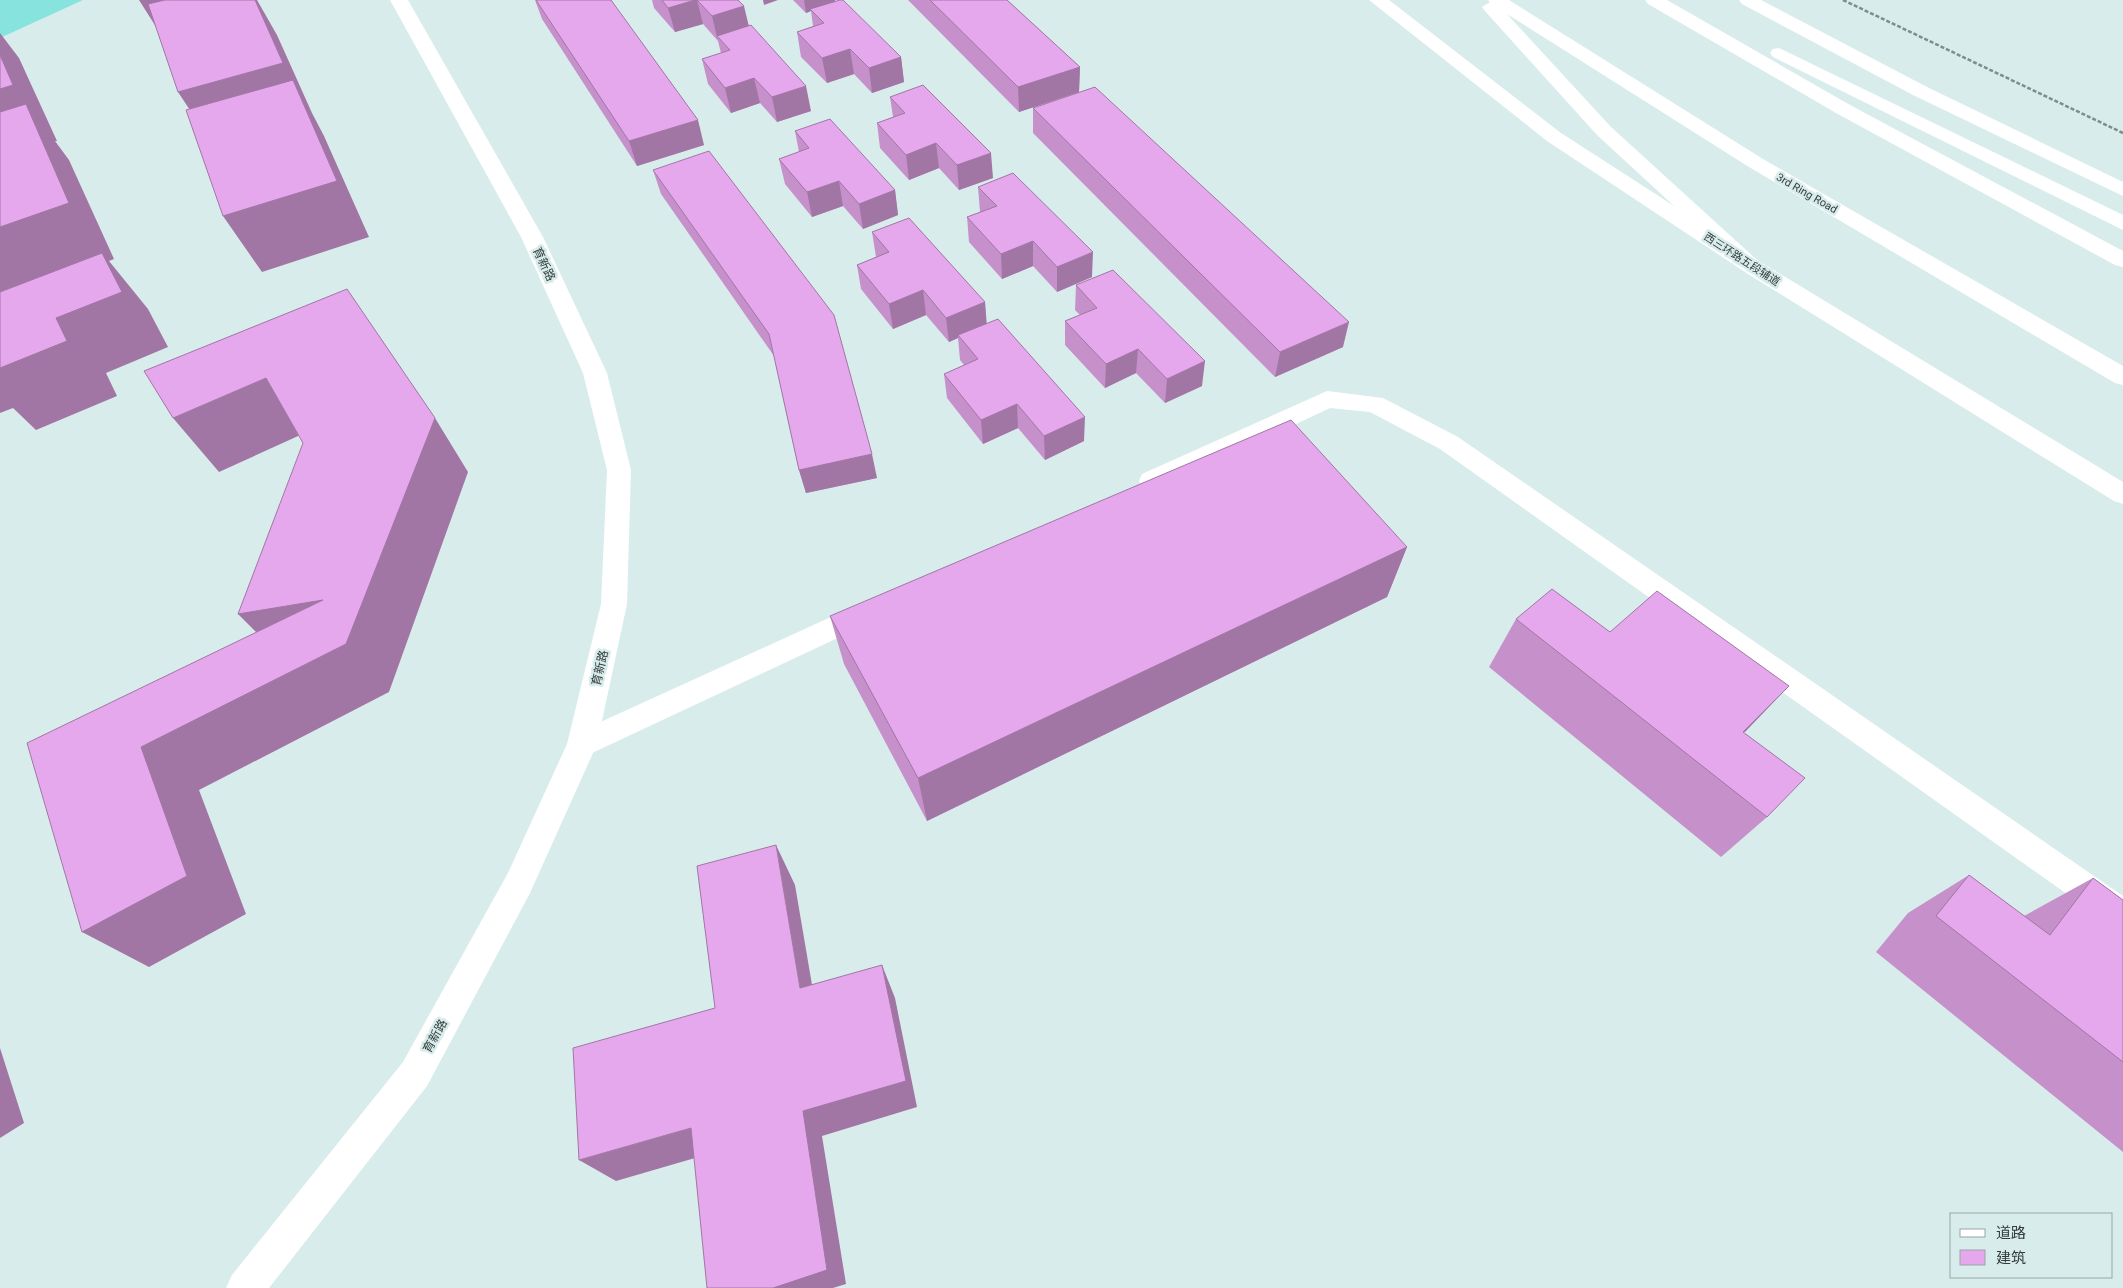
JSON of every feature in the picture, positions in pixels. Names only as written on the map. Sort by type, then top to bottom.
[{"type":"main road","name":"育新路","points":[[247,1287],[414,1074],[519,883],[582,744],[614,604],[619,470],[595,373],[532,237],[399,0]]},
{"type":"main road","name":"西三环路五段辅道","points":[[1378,0],[1554,137],[1756,269],[2123,494]]},
{"type":"main road","points":[[1485,0],[1604,131],[1756,269]]},
{"type":"main road","name":"3rd Ring Road","points":[[1497,0],[1756,163],[2123,377]]},
{"type":"main road","points":[[1654,0],[1843,109],[2123,260]]},
{"type":"main road","points":[[1670,0],[2123,223]]},
{"type":"main road","points":[[1748,0],[1920,91],[2123,190]]},
{"type":"main road","points":[[2098,364],[2123,382]]},
{"type":"main road","points":[[1130,490],[1327,399],[1374,404],[1449,443],[2123,915]]},
{"type":"main road","points":[[582,744],[887,603]]},
{"type":"path","points":[[1843,0],[2123,133]]},
{"type":"shaded area","points":[[0,0],[83,0],[0,38]]},
{"type":"building","points":[[165,0],[255,0],[283,63],[178,92],[148,4]]},
{"type":"building","points":[[536,0],[611,0],[698,120],[629,141]]},
{"type":"building","points":[[662,0],[695,0],[668,8]]},
{"type":"building","points":[[697,0],[738,0],[744,6],[712,16]]},
{"type":"building","points":[[843,0],[901,57],[869,68],[850,49],[822,58],[797,32],[824,23],[810,9]]},
{"type":"building","points":[[930,0],[1007,0],[1080,67],[1018,87]]},
{"type":"building","points":[[751,25],[806,86],[772,97],[754,78],[725,88],[702,59],[730,50],[717,36]]},
{"type":"building","points":[[0,55],[13,85],[0,89]]},
{"type":"building","points":[[293,80],[337,181],[223,216],[186,110]]},
{"type":"building","points":[[923,85],[991,153],[957,165],[936,143],[906,155],[877,123],[905,113],[890,97]]},
{"type":"building","points":[[1095,87],[1349,322],[1280,352],[1033,108]]},
{"type":"building","points":[[26,104],[69,203],[0,227],[0,112]]},
{"type":"building","points":[[830,119],[895,190],[859,204],[839,181],[807,192],[779,159],[809,148],[795,131]]},
{"type":"building","points":[[709,151],[834,315],[872,454],[799,470],[769,334],[653,170]]},
{"type":"building","points":[[1013,173],[1093,252],[1057,267],[1033,241],[1001,254],[967,217],[997,206],[978,187]]},
{"type":"building","points":[[909,218],[985,302],[946,318],[923,290],[889,304],[857,265],[889,252],[872,232]]},
{"type":"building","points":[[102,253],[122,292],[56,318],[67,341],[0,368],[0,292]]},
{"type":"building","points":[[1113,270],[1205,361],[1167,379],[1138,349],[1106,364],[1065,321],[1097,308],[1076,285]]},
{"type":"building","points":[[347,289],[435,418],[346,644],[141,747],[187,876],[82,932],[27,743],[323,600],[238,614],[303,443],[266,378],[173,418],[144,371]]},
{"type":"building","points":[[998,319],[1085,417],[1044,436],[1017,404],[981,420],[944,374],[978,359],[958,335]]},
{"type":"building","points":[[1291,420],[1407,547],[918,778],[830,616]]},
{"type":"building","points":[[1552,589],[1610,632],[1657,591],[1789,686],[1743,732],[1805,778],[1767,817],[1516,619]]},
{"type":"building","points":[[776,845],[800,988],[882,965],[906,1081],[803,1111],[827,1270],[773,1288],[707,1288],[691,1128],[579,1160],[573,1048],[715,1008],[697,866]]},
{"type":"building","points":[[1969,875],[2050,935],[2093,878],[2123,900],[2123,1062],[1936,916]]}]
